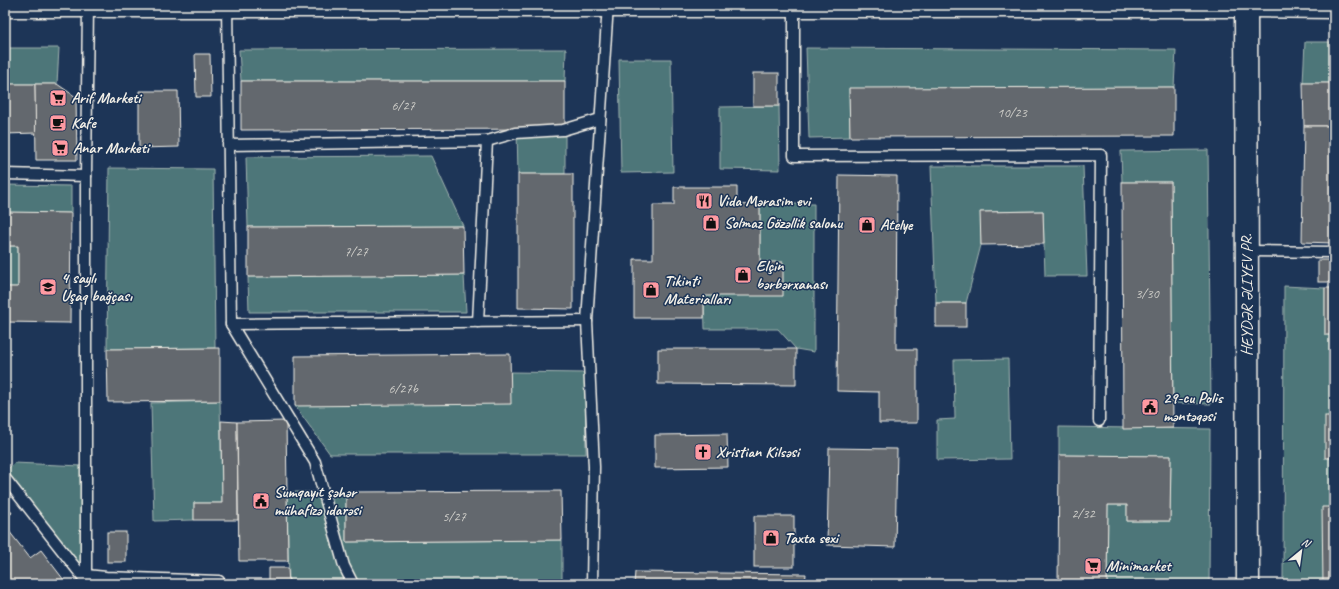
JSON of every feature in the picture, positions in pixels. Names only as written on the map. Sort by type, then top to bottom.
[{"type":"street","points":[[5,6],[794,5],[1334,7]]},
{"type":"street","name":"HEYDƏR ƏLIYEV PR.","points":[[1246,6],[1248,584]]},
{"type":"lane","points":[[794,5],[794,156],[1101,155],[1099,421]]},
{"type":"lane","points":[[84,580],[88,6]]},
{"type":"lane","points":[[227,6],[231,324],[315,462],[344,566],[353,584]]},
{"type":"lane","points":[[592,584],[594,467],[587,321],[608,6]]},
{"type":"lane","points":[[228,145],[486,141],[515,133],[563,130],[600,119]]},
{"type":"lane","points":[[478,322],[486,141]]},
{"type":"lane","points":[[5,174],[86,176]]},
{"type":"lane","points":[[1247,251],[1334,252]]},
{"type":"lane","points":[[231,324],[587,321]]},
{"type":"lane","points":[[5,478],[84,580]]},
{"type":"lane","points":[[84,580],[106,577],[219,581]]},
{"type":"green space","points":[[1305,42],[1334,42],[1334,83],[1303,83]]},
{"type":"green space","points":[[5,48],[59,48],[57,84],[5,84]]},
{"type":"green space","points":[[806,48],[1176,50],[1174,87],[849,89],[850,137],[809,138]]},
{"type":"green space","points":[[566,49],[565,81],[241,81],[239,50]]},
{"type":"green space","points":[[619,59],[671,59],[673,172],[621,173]]},
{"type":"green space","points":[[779,106],[780,170],[720,169],[720,107]]},
{"type":"green space","points":[[517,129],[565,129],[565,174],[518,174]]},
{"type":"green space","points":[[1208,150],[1211,404],[1173,403],[1171,182],[1122,182],[1121,151]]},
{"type":"green space","points":[[431,156],[463,226],[248,227],[246,157]]},
{"type":"green space","points":[[931,166],[1083,166],[1087,276],[1045,276],[1043,211],[981,212],[981,245],[966,303],[936,303]]},
{"type":"green space","points":[[109,168],[213,169],[215,348],[107,349]]},
{"type":"green space","points":[[5,185],[71,186],[71,213],[7,213],[7,246],[18,246],[18,287],[5,287]]},
{"type":"green space","points":[[760,204],[814,204],[814,352],[796,349],[778,329],[705,329],[704,296],[760,262]]},
{"type":"green space","points":[[464,275],[466,312],[249,312],[248,277]]},
{"type":"green space","points":[[1284,286],[1325,288],[1325,335],[1334,335],[1334,507],[1323,584],[1283,584]]},
{"type":"green space","points":[[1008,359],[1010,459],[937,460],[937,420],[955,419],[954,360]]},
{"type":"green space","points":[[510,372],[585,373],[586,454],[330,454],[295,406]]},
{"type":"green space","points":[[220,401],[222,503],[194,503],[194,520],[154,521],[151,403]]},
{"type":"green space","points":[[1059,427],[1210,429],[1209,584],[1107,584],[1108,505],[1127,505],[1127,521],[1170,521],[1171,456],[1059,455]]},
{"type":"green space","points":[[14,463],[82,466],[81,570],[5,472]]},
{"type":"green space","points":[[287,492],[346,492],[346,542],[562,540],[562,584],[289,584]]},
{"type":"building","points":[[195,54],[210,54],[211,97],[196,97]]},
{"type":"building","points":[[753,73],[779,73],[779,106],[753,106]]},
{"type":"building","points":[[241,81],[565,81],[565,129],[241,130]]},
{"type":"building","points":[[1303,83],[1334,83],[1334,126],[1304,126]]},
{"type":"building","points":[[5,84],[35,84],[36,133],[5,134]]},
{"type":"building","points":[[35,84],[57,84],[76,97],[77,160],[36,160]]},
{"type":"building","points":[[1174,87],[1174,136],[850,137],[849,88]]},
{"type":"building","points":[[139,91],[178,91],[179,147],[139,148]]},
{"type":"building","points":[[1304,126],[1334,126],[1334,243],[1302,242]]},
{"type":"building","points":[[518,174],[573,174],[573,309],[518,308]]},
{"type":"building","points":[[839,175],[897,176],[896,349],[917,349],[917,423],[879,423],[879,392],[837,391]]},
{"type":"building","points":[[1122,182],[1171,182],[1173,428],[1123,429]]},
{"type":"building","points":[[674,187],[737,187],[737,205],[760,204],[760,262],[783,262],[783,296],[704,296],[704,318],[634,318],[634,259],[653,259],[653,205],[674,205]]},
{"type":"building","points":[[1043,211],[1044,244],[981,245],[980,212]]},
{"type":"building","points":[[7,212],[71,213],[70,323],[5,322],[5,287],[18,287],[18,246],[7,246]]},
{"type":"building","points":[[463,226],[464,275],[248,277],[248,227]]},
{"type":"building","points":[[1318,260],[1334,260],[1334,282],[1318,282]]},
{"type":"building","points":[[1325,288],[1334,288],[1334,335],[1325,335]]},
{"type":"building","points":[[936,303],[966,303],[966,327],[936,327]]},
{"type":"building","points":[[220,348],[220,401],[108,402],[107,349]]},
{"type":"building","points":[[658,349],[796,349],[796,385],[658,384]]},
{"type":"building","points":[[510,354],[511,404],[295,406],[295,356]]},
{"type":"building","points":[[1325,416],[1334,416],[1334,458],[1325,458]]},
{"type":"building","points":[[221,421],[237,422],[238,520],[194,520],[194,503],[222,503]]},
{"type":"building","points":[[286,421],[288,561],[239,561],[237,422]]},
{"type":"building","points":[[727,434],[728,467],[655,468],[655,435]]},
{"type":"building","points":[[829,448],[897,449],[895,547],[827,545]]},
{"type":"building","points":[[1059,455],[1171,456],[1170,521],[1127,521],[1127,505],[1108,505],[1107,584],[1058,584]]},
{"type":"building","points":[[561,491],[562,540],[346,542],[346,492]]},
{"type":"building","points":[[5,503],[12,513],[5,518]]},
{"type":"building","points":[[1322,507],[1334,507],[1334,584],[1323,584]]},
{"type":"building","points":[[754,516],[794,516],[794,567],[754,567]]},
{"type":"building","points":[[5,526],[30,558],[41,550],[67,584],[5,584]]},
{"type":"building","points":[[107,532],[126,532],[126,562],[107,562]]},
{"type":"building","points":[[269,568],[288,568],[289,584],[269,584]]},
{"type":"building","points":[[635,572],[806,574],[805,584],[634,584]]},
{"type":"place","name":"Arif Marketi","points":[[58,98]]},
{"type":"place","name":"Kafe","points":[[58,123]]},
{"type":"place","name":"Anar Marketi","points":[[60,148]]},
{"type":"place","name":"Vida Mərasim evi","points":[[704,201]]},
{"type":"place","name":"Solmaz Gözəllik salonu","points":[[711,223]]},
{"type":"place","name":"Atelye","points":[[867,225]]},
{"type":"place","name":"Elçin bərbərxanası","points":[[743,275]]},
{"type":"place","name":"4 saylı Uşaq bağçası","points":[[48,287]]},
{"type":"place","name":"Tikinti Materialları","points":[[651,290]]},
{"type":"place","name":"29-cu Polis məntəqəsi","points":[[1150,407]]},
{"type":"place","name":"Xristian Kilsəsi","points":[[703,452]]},
{"type":"place","name":"Sumqayıt şəhər mühafizə idarəsi","points":[[261,501]]},
{"type":"place","name":"Taxta sexi","points":[[771,538]]},
{"type":"place","name":"Minimarket","points":[[1093,566]]}]
